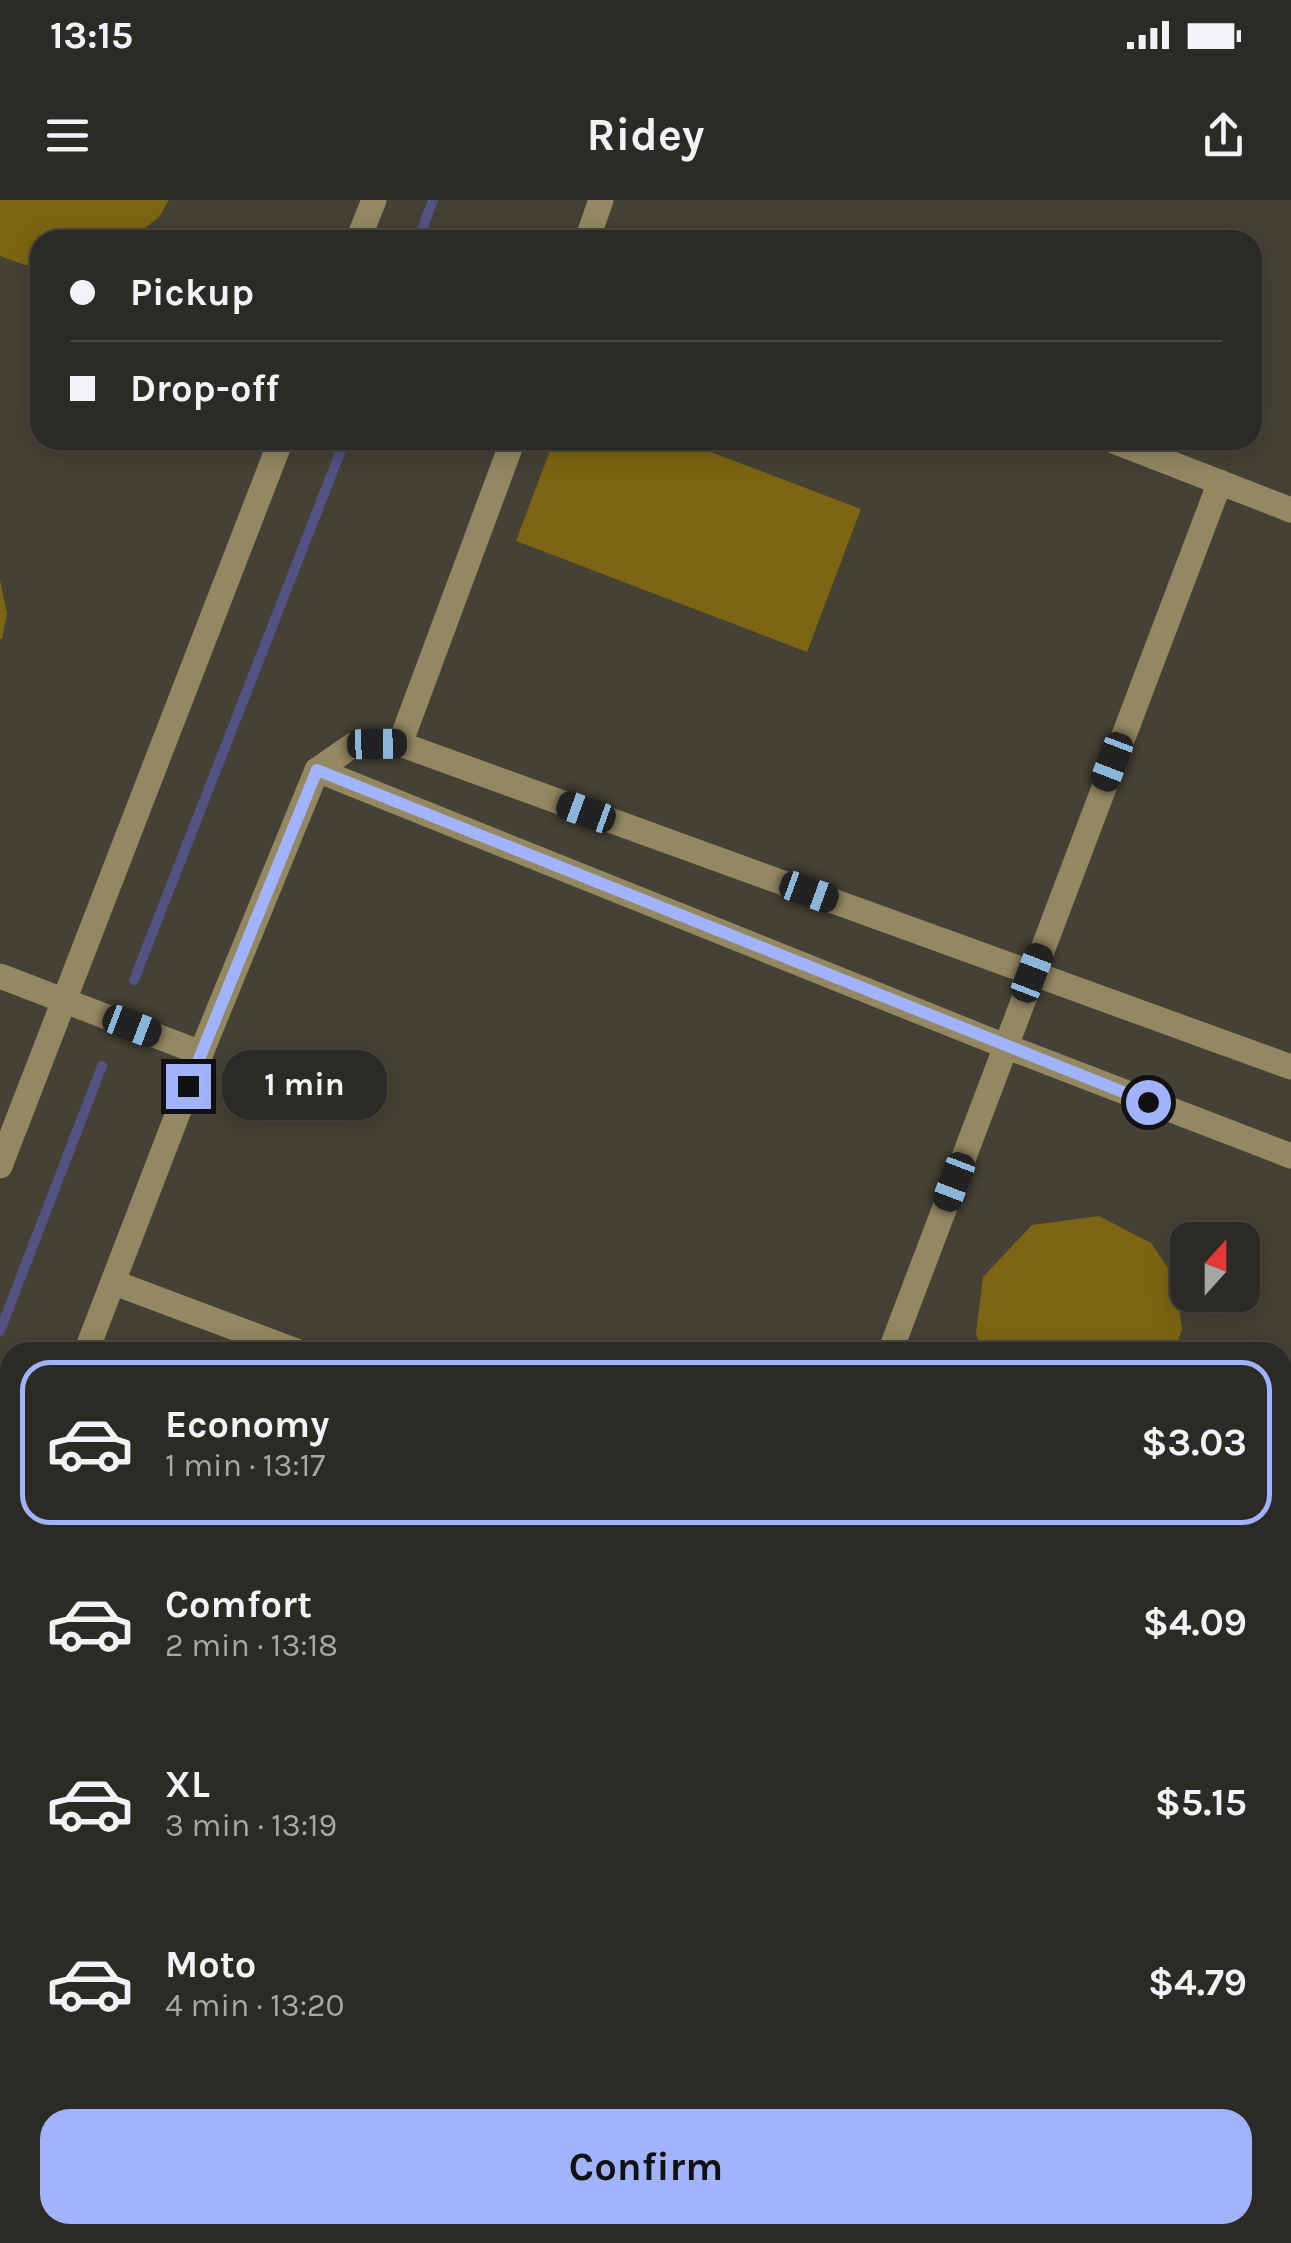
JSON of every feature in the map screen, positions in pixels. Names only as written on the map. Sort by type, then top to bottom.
[{"type":"lane","points":[[362,230],[374,200]]},
{"type":"lane","points":[[593,230],[601,200]]},
{"type":"lane","points":[[0,1166],[276,450]]},
{"type":"lane","points":[[400,744],[508,450]]},
{"type":"lane","points":[[1137,450],[1291,510]]},
{"type":"lane","points":[[894,1342],[1220,482]]},
{"type":"lane","points":[[90,1342],[201,1052],[317,770],[354,744],[400,744],[1291,1067]]},
{"type":"lane","points":[[317,770],[1005,1046],[1291,1156]]},
{"type":"lane","points":[[0,976],[201,1052]]},
{"type":"lane","points":[[114,1283],[273,1342]]},
{"type":"shaded area","points":[[0,200],[1291,200],[1291,1342],[0,1342]]},
{"type":"building","points":[[0,200],[169,200],[159,217],[143,230],[30,230],[30,265],[0,256]]},
{"type":"building","points":[[550,450],[705,450],[861,509],[807,652],[516,541]]},
{"type":"building","points":[[0,580],[7,613],[2,639],[0,639]]},
{"type":"building","points":[[1099,1216],[1151,1243],[1170,1271],[1170,1312],[1180,1312],[1182,1329],[1177,1342],[980,1342],[976,1334],[983,1277],[1032,1225]]},
{"type":"waterway","points":[[422,230],[433,200]]},
{"type":"waterway","points":[[134,980],[341,450]]},
{"type":"waterway","points":[[0,1331],[102,1066]]},
{"type":"route","points":[[188,1086],[317,770],[1148,1102]]}]
